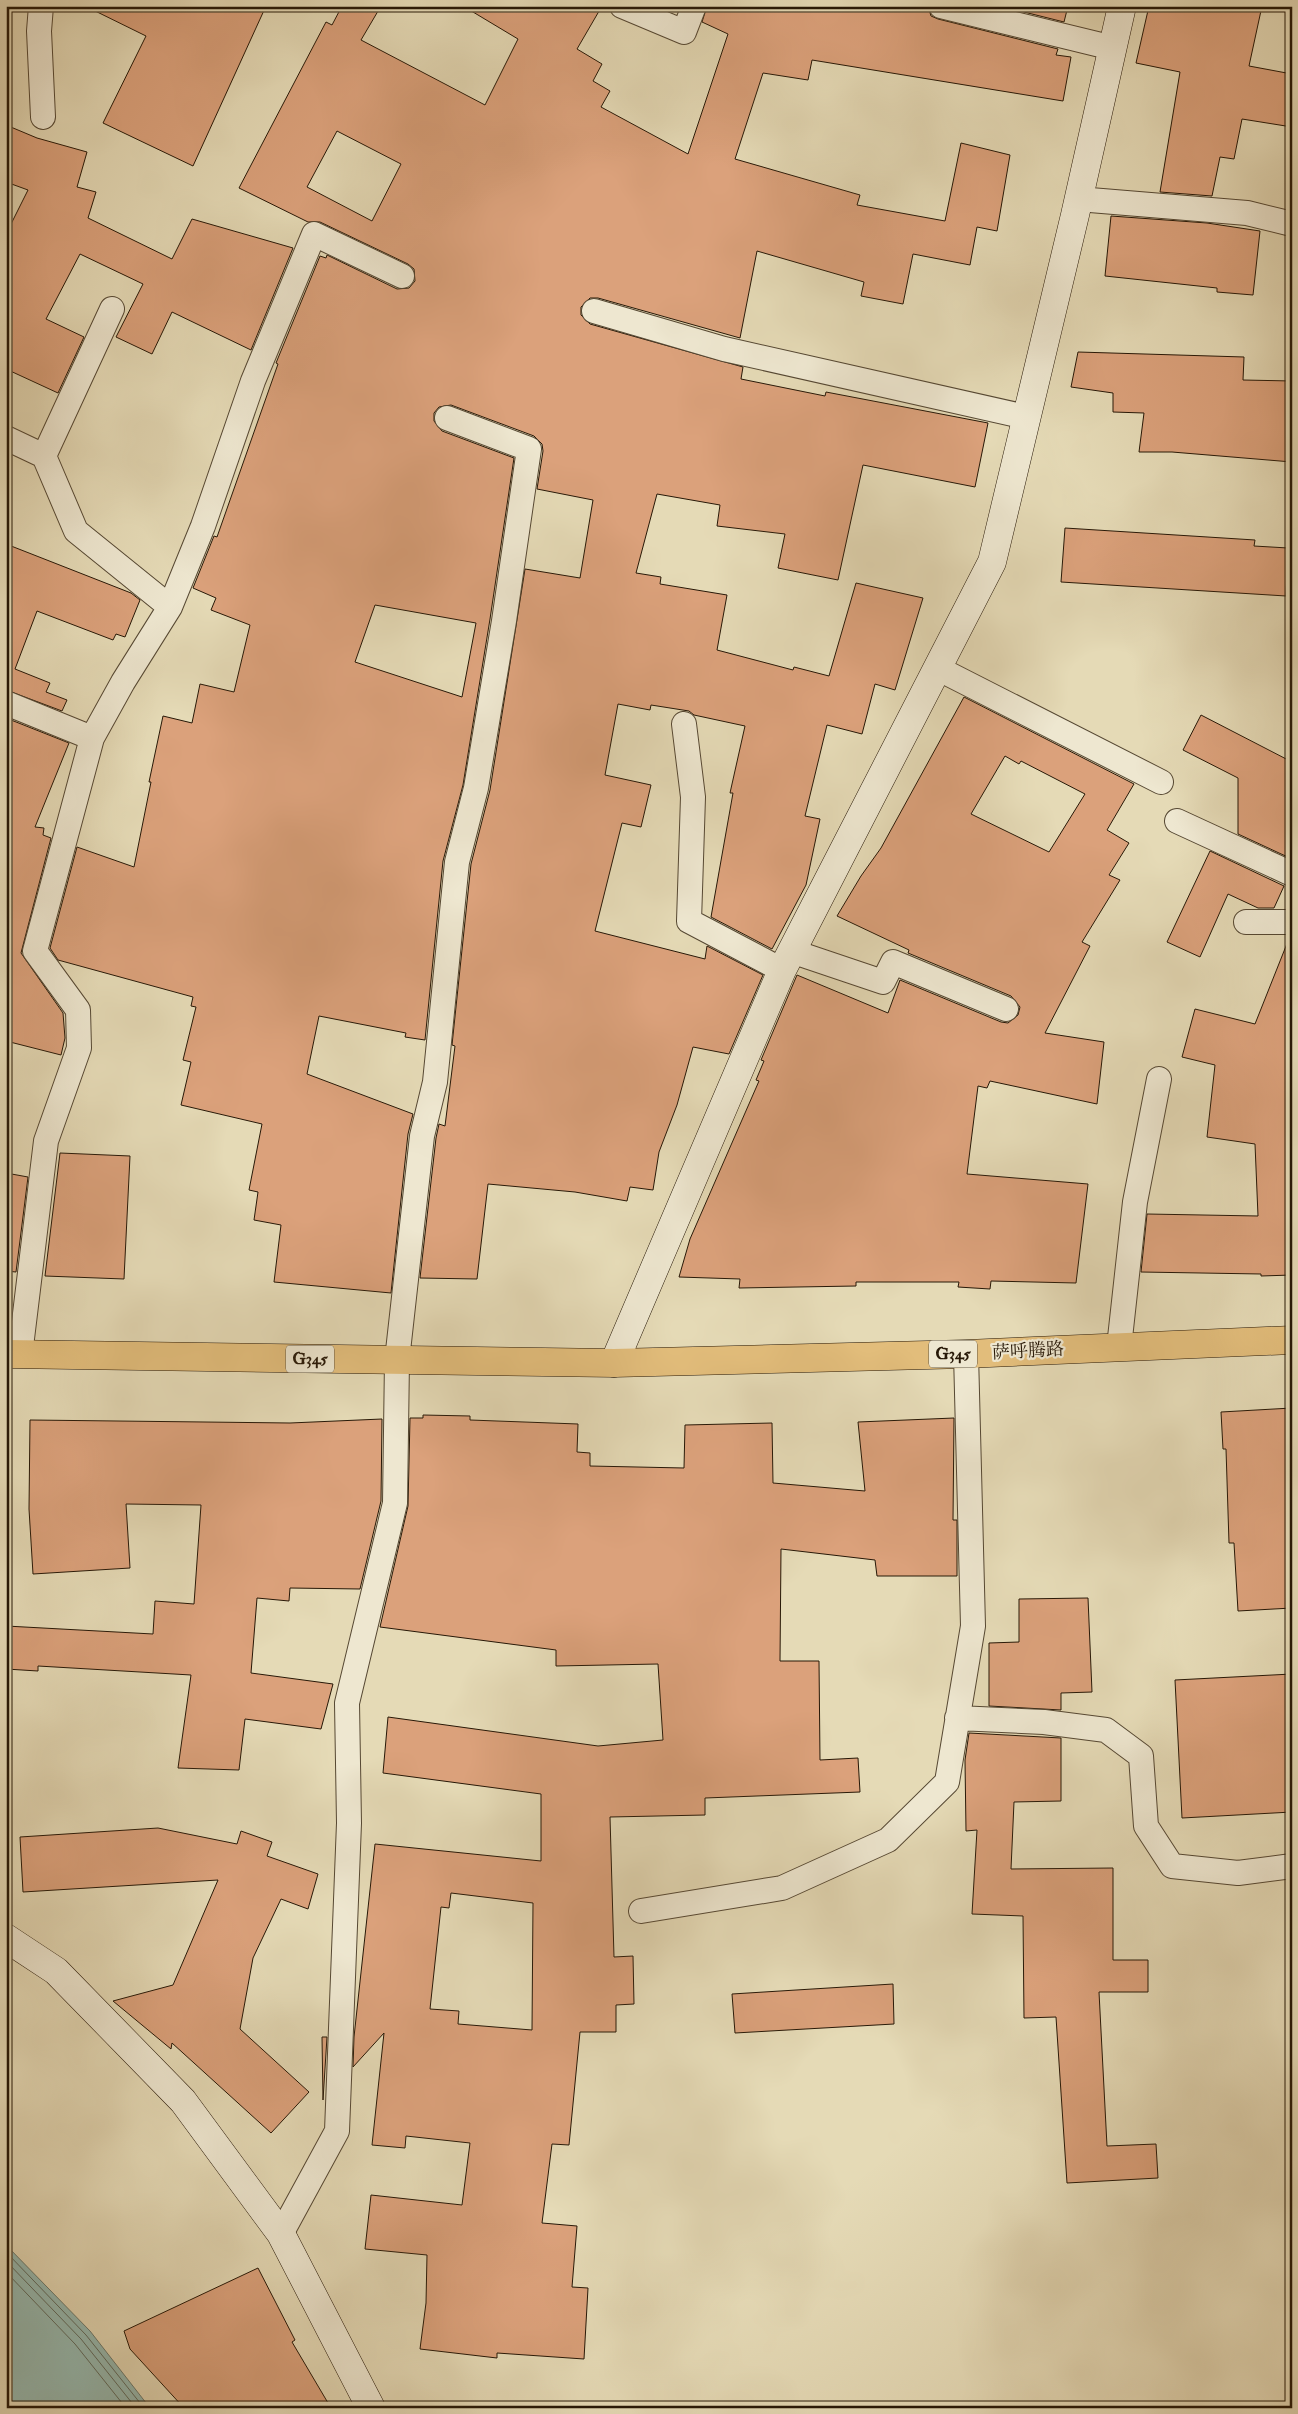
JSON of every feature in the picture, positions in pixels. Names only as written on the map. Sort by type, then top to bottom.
[{"type":"highway","name":"萨呼腾路","points":[[614,1363],[966,1354],[1292,1340]]},
{"type":"highway","name":"G345","points":[[13,1355],[614,1363]]},
{"type":"street","points":[[614,1363],[787,960],[992,562],[1122,6]]},
{"type":"street","points":[[6,1938],[56,1971],[182,2100],[281,2234],[371,2408]]},
{"type":"lane","points":[[40,6],[39,31],[43,116]]},
{"type":"lane","points":[[622,6],[684,32],[694,6]]},
{"type":"lane","points":[[941,6],[1113,48]]},
{"type":"lane","points":[[1078,199],[1246,213],[1292,224]]},
{"type":"lane","points":[[13,1355],[46,1141],[79,1048],[78,1010],[35,951],[92,738],[123,682],[170,608],[203,526],[253,381],[314,234],[402,276]]},
{"type":"lane","points":[[44,456],[112,309]]},
{"type":"lane","points":[[594,311],[724,349],[1026,417]]},
{"type":"lane","points":[[281,2234],[337,2131],[349,1823],[347,1703],[395,1503],[397,1360],[422,1136],[435,1082],[458,862],[476,788],[504,621],[529,450],[447,418]]},
{"type":"lane","points":[[6,438],[44,456],[76,530],[170,608]]},
{"type":"lane","points":[[937,668],[1161,782]]},
{"type":"lane","points":[[6,703],[92,738]]},
{"type":"lane","points":[[684,724],[693,796],[689,921],[787,960],[884,982],[893,962],[1006,1009]]},
{"type":"lane","points":[[1177,821],[1292,874]]},
{"type":"lane","points":[[1246,922],[1292,922]]},
{"type":"lane","points":[[1119,1347],[1135,1202],[1159,1079]]},
{"type":"lane","points":[[641,1911],[782,1888],[888,1840],[947,1782],[973,1626],[966,1354]]},
{"type":"lane","points":[[957,1718],[1044,1722],[1106,1730],[1141,1756],[1146,1826],[1172,1866],[1238,1873],[1292,1866]]},
{"type":"water","points":[[6,2245],[90,2331],[150,2408],[6,2408]]},
{"type":"building","points":[[85,6],[266,6],[193,166],[103,123],[146,36]]},
{"type":"building","points":[[342,6],[381,6],[361,40],[485,105],[518,39],[463,6],[602,6],[577,49],[602,64],[593,81],[610,91],[601,107],[688,154],[728,34],[702,22],[707,6],[928,6],[931,16],[938,19],[1058,49],[1056,55],[1071,57],[1063,101],[812,60],[808,80],[763,73],[735,159],[860,195],[857,205],[945,221],[961,143],[1010,155],[997,231],[977,227],[970,265],[913,254],[903,304],[861,296],[864,282],[757,251],[740,338],[598,298],[590,298],[581,307],[581,315],[590,324],[743,367],[741,379],[825,396],[826,392],[988,423],[975,487],[863,465],[838,580],[778,568],[785,534],[717,526],[720,505],[657,494],[636,573],[661,577],[660,584],[727,595],[717,650],[793,670],[794,667],[829,676],[856,583],[923,598],[895,690],[875,684],[862,734],[827,725],[805,816],[820,819],[806,885],[772,949],[711,917],[733,793],[730,793],[745,726],[694,715],[689,711],[651,705],[650,710],[618,704],[605,775],[651,785],[641,827],[622,823],[595,931],[705,959],[707,946],[763,975],[729,1054],[693,1047],[677,1105],[659,1152],[653,1190],[630,1187],[627,1201],[575,1192],[488,1184],[477,1279],[420,1278],[436,1138],[439,1124],[445,1126],[455,1046],[452,1045],[471,864],[490,790],[525,569],[580,578],[593,500],[537,489],[543,451],[542,444],[534,436],[451,405],[439,407],[434,413],[434,421],[442,431],[514,458],[463,785],[443,861],[425,1040],[405,1037],[406,1033],[319,1016],[307,1074],[413,1114],[408,1134],[391,1293],[274,1282],[281,1225],[254,1220],[258,1192],[249,1190],[262,1124],[181,1105],[191,1062],[183,1060],[196,1007],[191,1006],[193,997],[58,960],[50,948],[77,847],[134,867],[163,716],[192,723],[200,684],[234,692],[250,625],[211,610],[216,598],[193,588],[214,536],[217,537],[278,364],[276,363],[320,256],[326,258],[327,255],[397,289],[409,288],[415,281],[414,269],[408,264],[320,222],[308,222],[239,188],[326,22],[332,25]],"holes":[[[337,131],[401,164],[372,221],[307,187]],[[375,605],[476,623],[462,697],[355,662]]]},
{"type":"building","points":[[1000,6],[1068,6],[1064,22]]},
{"type":"building","points":[[1149,6],[1262,6],[1249,66],[1292,74],[1292,127],[1242,119],[1234,159],[1220,157],[1212,196],[1160,192],[1180,72],[1136,63]]},
{"type":"building","points":[[6,125],[37,138],[87,152],[77,187],[96,192],[88,218],[172,259],[192,219],[293,248],[251,350],[172,312],[152,354],[116,337],[143,284],[80,254],[46,319],[84,337],[58,393],[6,369],[6,234],[28,190],[6,182]]},
{"type":"building","points":[[1111,216],[1207,223],[1260,231],[1253,295],[1217,292],[1217,288],[1105,276]]},
{"type":"building","points":[[1078,352],[1244,357],[1243,380],[1292,381],[1292,462],[1172,452],[1139,452],[1144,413],[1113,412],[1113,393],[1071,387]]},
{"type":"building","points":[[1065,528],[1255,540],[1254,546],[1288,548],[1286,596],[1061,582]]},
{"type":"building","points":[[6,544],[131,593],[140,600],[125,637],[116,634],[113,640],[37,611],[15,669],[50,683],[46,692],[67,700],[62,711],[6,690]]},
{"type":"building","points":[[964,697],[1134,784],[1107,830],[1129,843],[1109,875],[1120,880],[1082,942],[1090,946],[1045,1033],[1104,1042],[1097,1104],[990,1081],[987,1088],[978,1086],[967,1174],[1088,1184],[1076,1283],[991,1281],[990,1289],[958,1287],[959,1282],[856,1282],[856,1286],[739,1288],[740,1279],[679,1277],[690,1239],[759,1081],[756,1080],[764,1061],[761,1060],[797,975],[888,1013],[900,980],[1001,1022],[1008,1023],[1018,1015],[1020,1007],[1011,996],[908,953],[909,950],[837,916],[861,876],[881,848]],"holes":[[[1005,756],[1019,764],[1021,761],[1085,794],[1049,852],[971,814]]]},
{"type":"building","points":[[1201,715],[1292,762],[1292,859],[1238,834],[1238,778],[1183,750]]},
{"type":"building","points":[[6,718],[69,743],[35,827],[44,828],[43,835],[51,838],[21,953],[63,1013],[65,1038],[61,1055],[6,1041]]},
{"type":"building","points":[[1210,851],[1284,886],[1274,908],[1258,908],[1228,894],[1200,957],[1167,942]]},
{"type":"building","points":[[1290,936],[1292,936],[1292,1275],[1261,1276],[1261,1274],[1141,1272],[1147,1214],[1258,1216],[1255,1144],[1207,1137],[1215,1065],[1182,1057],[1195,1009],[1255,1024]]},
{"type":"building","points":[[60,1153],[130,1156],[124,1279],[45,1276]]},
{"type":"building","points":[[6,1173],[28,1177],[16,1272],[6,1271]]},
{"type":"building","points":[[1292,1408],[1292,1608],[1238,1611],[1234,1543],[1229,1543],[1226,1449],[1223,1449],[1221,1412]]},
{"type":"building","points":[[423,1415],[470,1416],[470,1420],[578,1424],[577,1452],[590,1453],[590,1466],[684,1468],[685,1425],[772,1423],[773,1483],[865,1491],[858,1422],[954,1418],[953,1520],[957,1520],[957,1576],[877,1576],[875,1560],[781,1549],[780,1661],[819,1661],[820,1760],[858,1758],[860,1792],[705,1798],[705,1815],[610,1817],[614,1957],[633,1956],[634,2004],[616,2005],[616,2032],[580,2032],[569,2145],[552,2144],[542,2223],[577,2226],[572,2287],[588,2288],[584,2359],[497,2353],[497,2358],[420,2349],[426,2303],[427,2255],[365,2249],[371,2195],[462,2205],[470,2143],[406,2136],[405,2148],[372,2145],[384,2033],[353,2067],[354,2037],[375,1844],[541,1861],[541,1794],[383,1773],[388,1717],[598,1746],[663,1740],[658,1664],[556,1666],[556,1650],[380,1627],[408,1506],[410,1418],[423,1418]],"holes":[[[451,1893],[533,1903],[532,2030],[458,2024],[459,2011],[430,2009],[441,1907],[449,1908]]]},
{"type":"building","points":[[382,1419],[381,1501],[360,1589],[290,1588],[289,1601],[257,1598],[251,1673],[333,1684],[321,1729],[245,1719],[239,1770],[178,1768],[191,1675],[38,1666],[38,1671],[6,1669],[6,1626],[153,1634],[155,1601],[194,1604],[201,1505],[126,1504],[130,1568],[33,1574],[29,1509],[30,1420],[290,1423]]},
{"type":"building","points":[[1088,1598],[1092,1692],[1061,1693],[1061,1710],[989,1706],[989,1643],[1019,1642],[1019,1599]]},
{"type":"building","points":[[1292,1674],[1292,1812],[1182,1818],[1175,1680]]},
{"type":"building","points":[[969,1733],[1061,1738],[1061,1801],[1014,1802],[1011,1869],[1113,1868],[1113,1960],[1148,1960],[1148,1992],[1099,1992],[1107,2146],[1156,2144],[1158,2178],[1067,2183],[1056,2017],[1024,2018],[1023,1916],[972,1914],[977,1830],[966,1831],[965,1760]]},
{"type":"building","points":[[158,1828],[237,1844],[241,1831],[272,1842],[267,1856],[318,1874],[308,1909],[281,1899],[253,1958],[240,2029],[309,2092],[271,2133],[172,2043],[171,2049],[113,2001],[173,1985],[218,1880],[23,1892],[20,1837]]},
{"type":"building","points":[[893,1984],[894,2024],[735,2033],[732,1994]]},
{"type":"building","points":[[322,2037],[327,2037],[323,2100]]},
{"type":"building","points":[[258,2268],[295,2340],[292,2342],[331,2408],[184,2408],[130,2349],[124,2331]]}]
